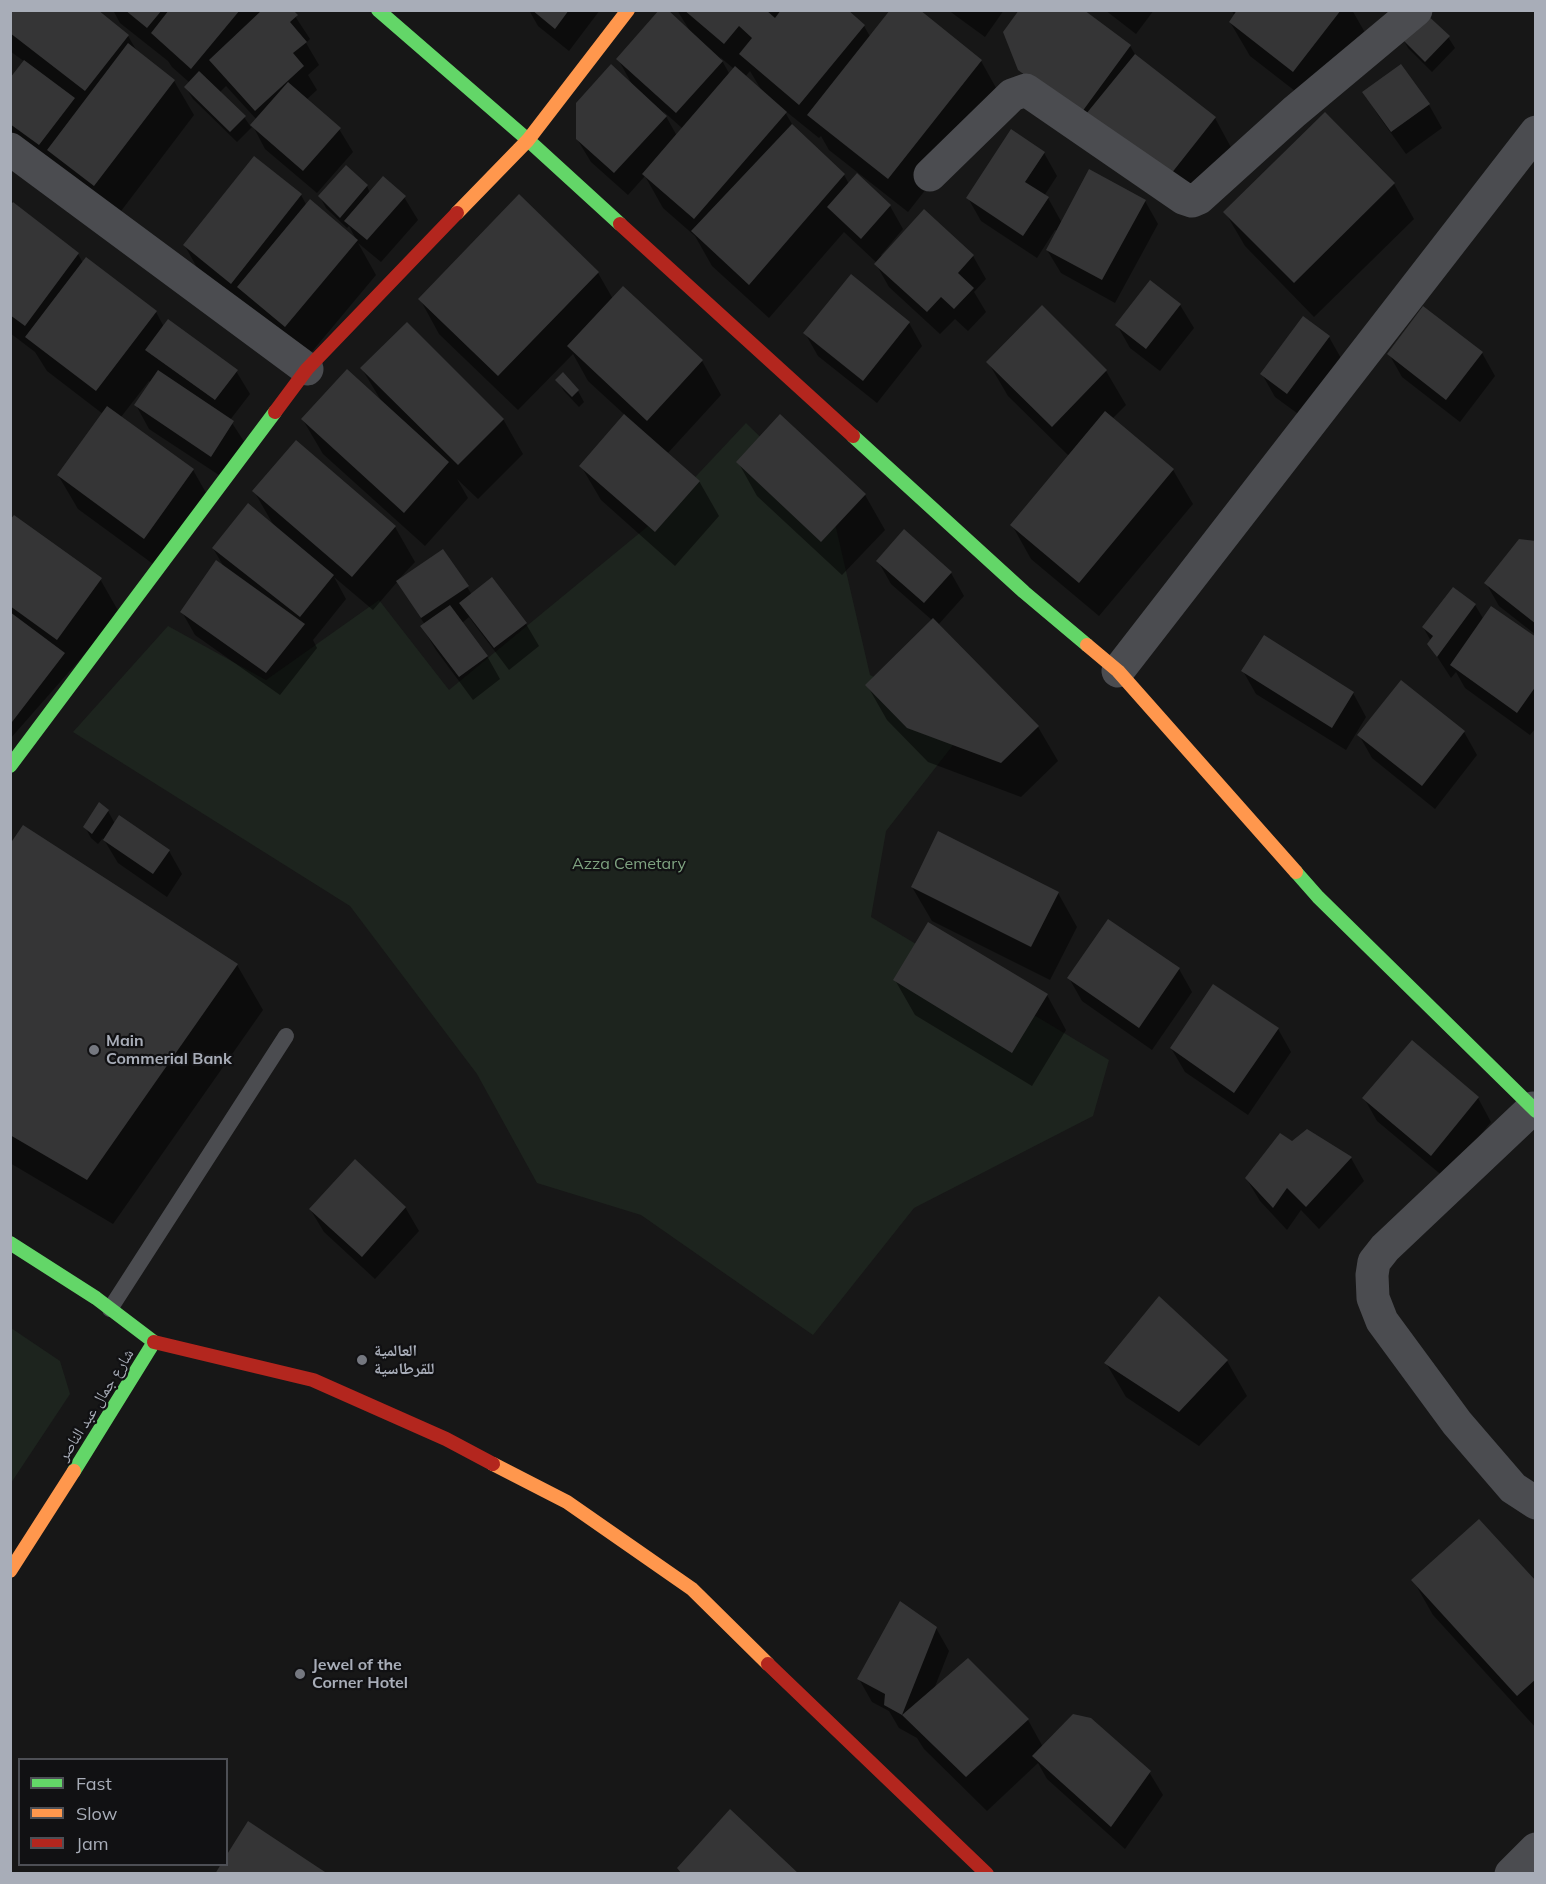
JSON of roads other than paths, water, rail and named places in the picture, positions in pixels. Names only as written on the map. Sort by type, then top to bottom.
[{"type":"street","points":[[378,10],[528,140],[1024,592],[1118,671],[1318,897],[1534,1110],[1385,1248],[1374,1262],[1372,1275],[1373,1298],[1382,1321],[1457,1423],[1513,1488],[1536,1503]]},
{"type":"street","points":[[10,766],[307,369],[528,140],[628,10]]},
{"type":"street","points":[[930,175],[1012,95],[1026,90],[1183,198],[1192,201],[1199,198],[1294,112],[1416,10]]},
{"type":"street","points":[[1118,671],[1536,132]]},
{"type":"street","points":[[10,149],[307,369]]},
{"type":"street","name":"شارع جمال عبد الناصر","points":[[10,1244],[110,1309],[154,1342],[10,1571]]},
{"type":"street","points":[[154,1342],[313,1380],[446,1439],[567,1502],[692,1589],[800,1696],[987,1874]]},
{"type":"street","points":[[1510,1874],[1536,1849]]},
{"type":"lane","points":[[110,1309],[286,1036]]},
{"type":"place","name":"Main Commerial Bank","points":[[94,1050]]},
{"type":"place","name":"العالمية للقرطاسية","points":[[362,1360]]},
{"type":"place","name":"Jewel of the Corner Hotel","points":[[300,1674]]},
{"type":"park label","name":"Azza Cemetary","points":[[629,864]]}]
